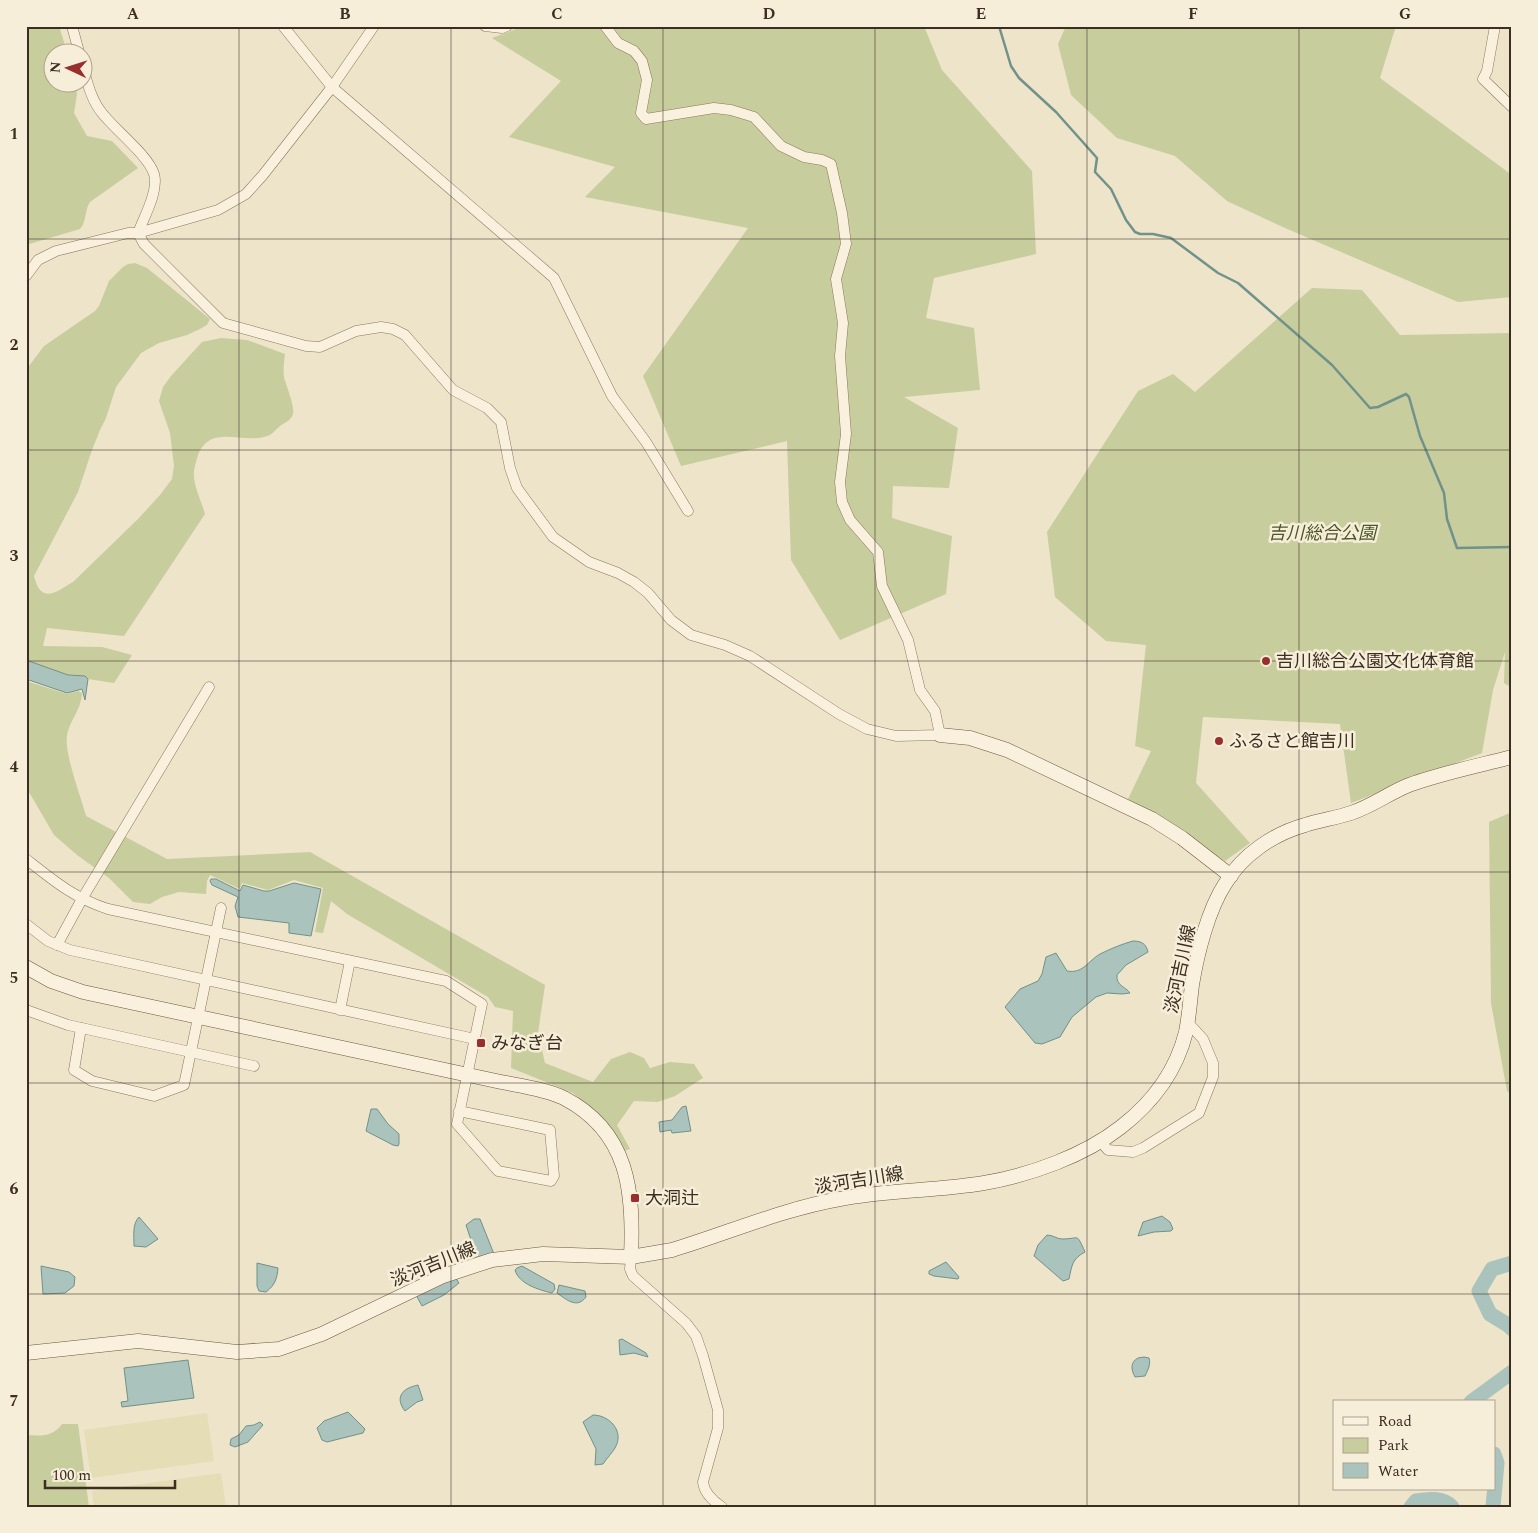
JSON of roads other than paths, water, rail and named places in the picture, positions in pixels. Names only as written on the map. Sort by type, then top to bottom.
[{"type":"main road","points":[[940,735],[970,738],[1001,748],[1152,819],[1182,838],[1231,876]]},
{"type":"main road","name":"淡河吉川線","points":[[26,1353],[138,1341],[237,1352],[278,1349],[322,1334],[443,1276],[492,1260],[542,1254],[631,1257],[672,1250],[840,1199],[984,1183],[1058,1162],[1100,1141],[1140,1112],[1169,1074],[1180,1051],[1187,1024],[1192,983],[1203,938],[1219,895],[1225,883],[1256,850],[1289,830],[1350,813],[1408,785],[1512,757]]},
{"type":"main road","points":[[26,967],[51,981],[83,992],[555,1095],[583,1110],[596,1122],[607,1136],[625,1169],[630,1193],[631,1257]]},
{"type":"street","points":[[72,26],[76,42]]},
{"type":"street","points":[[284,26],[332,88],[554,278],[612,396],[646,442],[688,511]]},
{"type":"street","points":[[26,276],[38,260],[56,251],[138,232],[218,210],[246,194],[332,88],[374,26]]},
{"type":"street","points":[[485,26],[502,28],[507,26]]},
{"type":"street","points":[[91,92],[101,112],[148,163],[154,176],[153,195],[138,232],[144,244],[223,323],[306,346],[320,347],[356,331],[381,327],[393,329],[405,335],[453,390],[487,408],[501,422],[510,468],[517,488],[553,537],[589,562],[618,573],[634,582],[648,593],[672,620],[691,635],[725,645],[750,656],[853,722],[879,733],[896,736],[940,735],[935,711],[920,690],[908,640],[882,586],[878,552],[850,520],[842,502],[840,482],[846,434],[840,356],[843,323],[836,279],[846,244],[842,213],[831,164],[822,160],[804,157],[781,146],[754,117],[731,110],[714,108],[646,119],[641,113],[647,80],[642,62],[634,51],[618,43],[605,26]]},
{"type":"street","points":[[1495,26],[1483,79],[1512,106]]},
{"type":"street","points":[[57,945],[82,899],[209,687]]},
{"type":"street","points":[[26,860],[70,893],[108,909],[446,981],[482,1004],[459,1111],[457,1124],[498,1171],[551,1182],[554,1176],[550,1130],[459,1111]]},
{"type":"street","points":[[82,1028],[74,1070],[92,1081],[154,1096],[184,1085],[221,908]]},
{"type":"street","points":[[26,924],[48,941],[70,950],[475,1039]]},
{"type":"street","points":[[340,1010],[350,961]]},
{"type":"street","points":[[26,1010],[68,1025],[254,1066]]},
{"type":"street","points":[[1100,1141],[1108,1150],[1133,1152],[1143,1148],[1199,1113],[1213,1077],[1213,1063],[1203,1039],[1187,1024]]},
{"type":"street","points":[[631,1257],[630,1269],[633,1276],[686,1323],[696,1336],[718,1410],[718,1428],[703,1482],[704,1488],[714,1502],[722,1507]]},
{"type":"water","points":[[26,660],[68,675],[85,676],[88,679],[85,700],[82,689],[67,693],[26,679]]},
{"type":"water","points":[[211,879],[216,879],[240,891],[243,885],[269,891],[294,883],[321,889],[311,936],[289,933],[289,923],[238,917],[235,906],[238,897],[212,885]]},
{"type":"water","points":[[1133,941],[1143,944],[1148,952],[1126,965],[1117,975],[1119,984],[1130,993],[1107,993],[1096,997],[1072,1017],[1060,1037],[1042,1044],[1035,1043],[1005,1007],[1020,989],[1038,981],[1042,974],[1046,957],[1056,953],[1067,971],[1077,971],[1100,954]]},
{"type":"water","points":[[686,1106],[691,1131],[672,1133],[671,1130],[660,1132],[659,1122],[672,1120],[682,1107]]},
{"type":"water","points":[[371,1109],[377,1109],[388,1124],[399,1134],[398,1146],[366,1131]]},
{"type":"water","points":[[1162,1216],[1170,1222],[1173,1229],[1171,1231],[1154,1232],[1138,1236],[1143,1222]]},
{"type":"water","points":[[139,1217],[158,1239],[146,1247],[134,1246],[134,1227]]},
{"type":"water","points":[[474,1219],[480,1219],[494,1254],[477,1258],[466,1225]]},
{"type":"water","points":[[1047,1235],[1060,1239],[1079,1239],[1085,1252],[1077,1257],[1073,1263],[1069,1279],[1063,1281],[1034,1256],[1038,1245]]},
{"type":"water","points":[[946,1262],[959,1277],[958,1279],[929,1274],[929,1271]]},
{"type":"water","points":[[257,1263],[278,1268],[275,1282],[266,1292],[259,1291],[257,1286]]},
{"type":"water","points":[[41,1266],[69,1272],[75,1277],[74,1286],[65,1293],[43,1294]]},
{"type":"water","points":[[522,1266],[554,1284],[555,1289],[552,1293],[525,1283],[515,1270]]},
{"type":"water","points":[[455,1277],[459,1283],[444,1295],[422,1306],[416,1295]]},
{"type":"water","points":[[559,1285],[585,1291],[586,1297],[583,1301],[576,1303],[568,1301],[557,1293]]},
{"type":"water","points":[[622,1339],[646,1353],[648,1357],[634,1353],[620,1355],[619,1340]]},
{"type":"water","points":[[1144,1357],[1150,1360],[1145,1376],[1135,1377],[1132,1364],[1138,1358]]},
{"type":"water","points":[[188,1360],[194,1398],[122,1407],[121,1402],[128,1401],[124,1368]]},
{"type":"water","points":[[418,1385],[423,1400],[405,1411],[400,1397],[408,1388]]},
{"type":"water","points":[[348,1412],[365,1429],[363,1433],[327,1442],[322,1440],[317,1428],[324,1421]]},
{"type":"water","points":[[593,1415],[610,1421],[617,1430],[618,1436],[615,1448],[603,1464],[595,1465],[596,1449],[583,1422]]},
{"type":"water","points":[[260,1422],[263,1425],[248,1442],[235,1447],[230,1445],[231,1439],[239,1435],[246,1426]]},
{"type":"waterway","points":[[999,26],[1011,66],[1019,78],[1056,112],[1097,158],[1095,172],[1111,189],[1126,220],[1135,232],[1171,238],[1218,273],[1238,283],[1332,365],[1370,408],[1378,407],[1406,394],[1409,397],[1420,436],[1444,493],[1447,519],[1457,548],[1512,547]]},
{"type":"waterway","points":[[1512,1263],[1492,1269],[1479,1291],[1490,1314],[1512,1329]]},
{"type":"waterway","points":[[1474,1400],[1512,1372]]},
{"type":"waterway","points":[[1496,1460],[1496,1474]]},
{"type":"waterway","points":[[1493,1507],[1495,1490]]},
{"type":"waterway","points":[[1411,1507],[1416,1501],[1430,1499],[1440,1500],[1452,1507]]},
{"type":"place","name":"吉川総合公園文化体育館","points":[[1266,661]]},
{"type":"place","name":"ふるさと館吉川","points":[[1219,741]]},
{"type":"place","name":"みなぎ台","points":[[481,1043]]},
{"type":"place","name":"大洞辻","points":[[635,1198]]},
{"type":"park label","name":"吉川総合公園","points":[[1322,533]]}]
